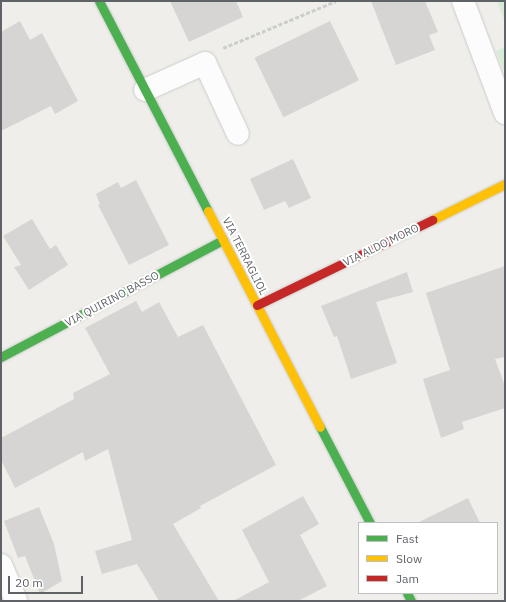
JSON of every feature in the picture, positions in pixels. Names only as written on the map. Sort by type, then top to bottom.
[{"type":"street","name":"VIA TERRAGLIOL","points":[[99,1],[369,522]]},
{"type":"street","points":[[463,1],[505,114]]},
{"type":"street","points":[[145,90],[205,63],[238,134]]},
{"type":"street","name":"VIA ALDO MORO","points":[[257,305],[505,184]]},
{"type":"street","name":"VIA QUIRINO BASSO","points":[[1,358],[223,240]]},
{"type":"street","points":[[1,565],[16,601]]},
{"type":"path","points":[[205,63],[227,44],[336,1]]},
{"type":"green space","points":[[497,1],[505,1],[505,22]]},
{"type":"green space","points":[[505,47],[505,74],[496,51]]},
{"type":"building","points":[[170,1],[236,1],[243,17],[189,42]]},
{"type":"building","points":[[371,1],[425,1],[438,32],[429,35],[435,50],[396,65]]},
{"type":"building","points":[[20,21],[30,40],[42,33],[78,101],[55,114],[51,106],[1,131],[1,32]]},
{"type":"building","points":[[330,21],[359,80],[283,117],[255,58]]},
{"type":"building","points":[[293,159],[311,198],[289,208],[285,201],[264,210],[250,179]]},
{"type":"building","points":[[136,180],[169,245],[129,265],[98,205],[100,204],[96,194],[118,182],[121,188]]},
{"type":"building","points":[[32,219],[50,249],[56,245],[68,265],[29,290],[14,267],[21,265],[3,236]]},
{"type":"building","points":[[505,266],[505,357],[495,359],[505,386],[505,408],[462,422],[464,429],[441,438],[423,379],[450,370],[426,293]]},
{"type":"building","points":[[407,272],[413,292],[376,302],[397,363],[351,379],[337,336],[334,337],[321,306]]},
{"type":"building","points":[[136,301],[142,312],[159,302],[178,337],[203,325],[276,465],[200,506],[201,508],[173,524],[219,601],[159,601],[137,564],[102,574],[95,551],[132,540],[108,449],[85,461],[83,452],[15,488],[1,460],[1,438],[74,399],[73,393],[110,374],[85,328]]},
{"type":"building","points":[[303,496],[319,524],[300,535],[327,586],[298,601],[233,601],[269,582],[242,530]]},
{"type":"building","points":[[468,498],[480,522],[419,522]]},
{"type":"building","points":[[39,507],[54,544],[62,581],[40,594],[25,556],[18,558],[4,521]]},
{"type":"traffic: fast","points":[[99,1],[208,211]]},
{"type":"traffic: fast","points":[[1,357],[223,240]]},
{"type":"traffic: fast","points":[[320,427],[369,522]]},
{"type":"traffic: fast","points":[[408,594],[411,601]]},
{"type":"traffic: slow","points":[[432,220],[505,184]]},
{"type":"traffic: slow","points":[[208,211],[320,427]]},
{"type":"traffic: jam","points":[[257,305],[432,220]]}]
